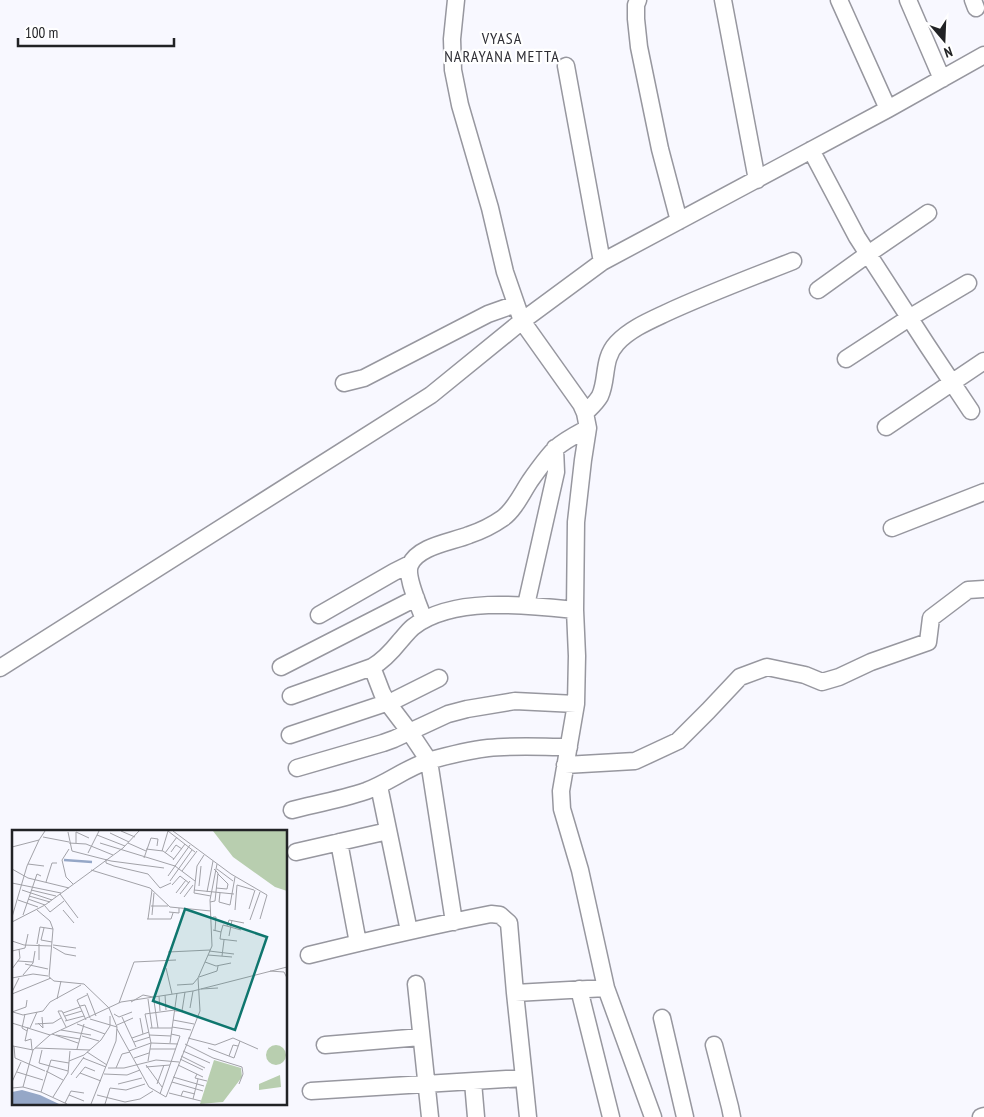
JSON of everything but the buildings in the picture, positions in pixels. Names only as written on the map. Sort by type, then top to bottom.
[{"type":"street","points":[[456,0],[452,39],[453,70],[460,105],[490,208],[505,272],[522,321],[581,404],[586,421],[576,522],[574,610],[577,656],[576,704],[561,791],[562,808],[580,870],[606,988],[653,1117]]},
{"type":"street","points":[[638,0],[636,19],[639,47],[660,149],[679,221]]},
{"type":"street","points":[[722,0],[756,180]]},
{"type":"street","points":[[839,0],[888,109]]},
{"type":"street","points":[[908,0],[942,79]]},
{"type":"street","points":[[0,668],[431,395],[522,321],[602,262],[888,109],[984,55]]},
{"type":"street","points":[[566,66],[602,262]]},
{"type":"street","points":[[811,150],[857,237],[971,411]]},
{"type":"street","points":[[818,290],[928,213]]},
{"type":"street","points":[[319,615],[410,564],[421,553],[433,546],[468,536],[504,517],[512,509],[531,478],[556,448],[586,421],[600,396],[605,367],[611,351],[626,335],[644,324],[692,301],[793,261]]},
{"type":"street","points":[[846,359],[968,283]]},
{"type":"street","points":[[344,383],[364,378],[488,314],[516,304]]},
{"type":"street","points":[[886,428],[984,361]]},
{"type":"street","points":[[526,605],[556,472],[556,448]]},
{"type":"street","points":[[892,528],[984,492]]},
{"type":"street","points":[[410,564],[408,571],[410,581],[424,620]]},
{"type":"street","points":[[565,765],[635,761],[678,741],[740,677],[767,668],[805,675],[822,682],[928,642],[932,618],[968,590],[984,589]]},
{"type":"street","points":[[281,667],[416,598]]},
{"type":"street","points":[[291,696],[372,667],[387,656],[411,628],[440,613],[483,606],[526,605],[574,610]]},
{"type":"street","points":[[372,667],[387,702],[429,761],[454,922]]},
{"type":"street","points":[[290,735],[395,700],[439,678]]},
{"type":"street","points":[[297,768],[383,743],[448,714],[467,709],[515,701],[576,704]]},
{"type":"street","points":[[292,810],[366,791],[429,761],[487,748],[516,746],[569,747]]},
{"type":"street","points":[[378,786],[409,931]]},
{"type":"street","points":[[296,852],[388,831]]},
{"type":"street","points":[[339,842],[358,943]]},
{"type":"street","points":[[309,955],[409,931],[491,914],[500,915],[509,923],[528,1117]]},
{"type":"street","points":[[416,984],[430,1117]]},
{"type":"street","points":[[515,993],[606,988]]},
{"type":"street","points":[[579,989],[611,1117]]},
{"type":"street","points":[[662,1018],[685,1117]]},
{"type":"street","points":[[325,1044],[421,1037]]},
{"type":"street","points":[[714,1045],[732,1117]]},
{"type":"street","points":[[311,1092],[524,1078]]},
{"type":"street","points":[[473,1082],[476,1117]]},
{"type":"district","name":"VYASA NARAYANA METTA","points":[[502,47]]}]
